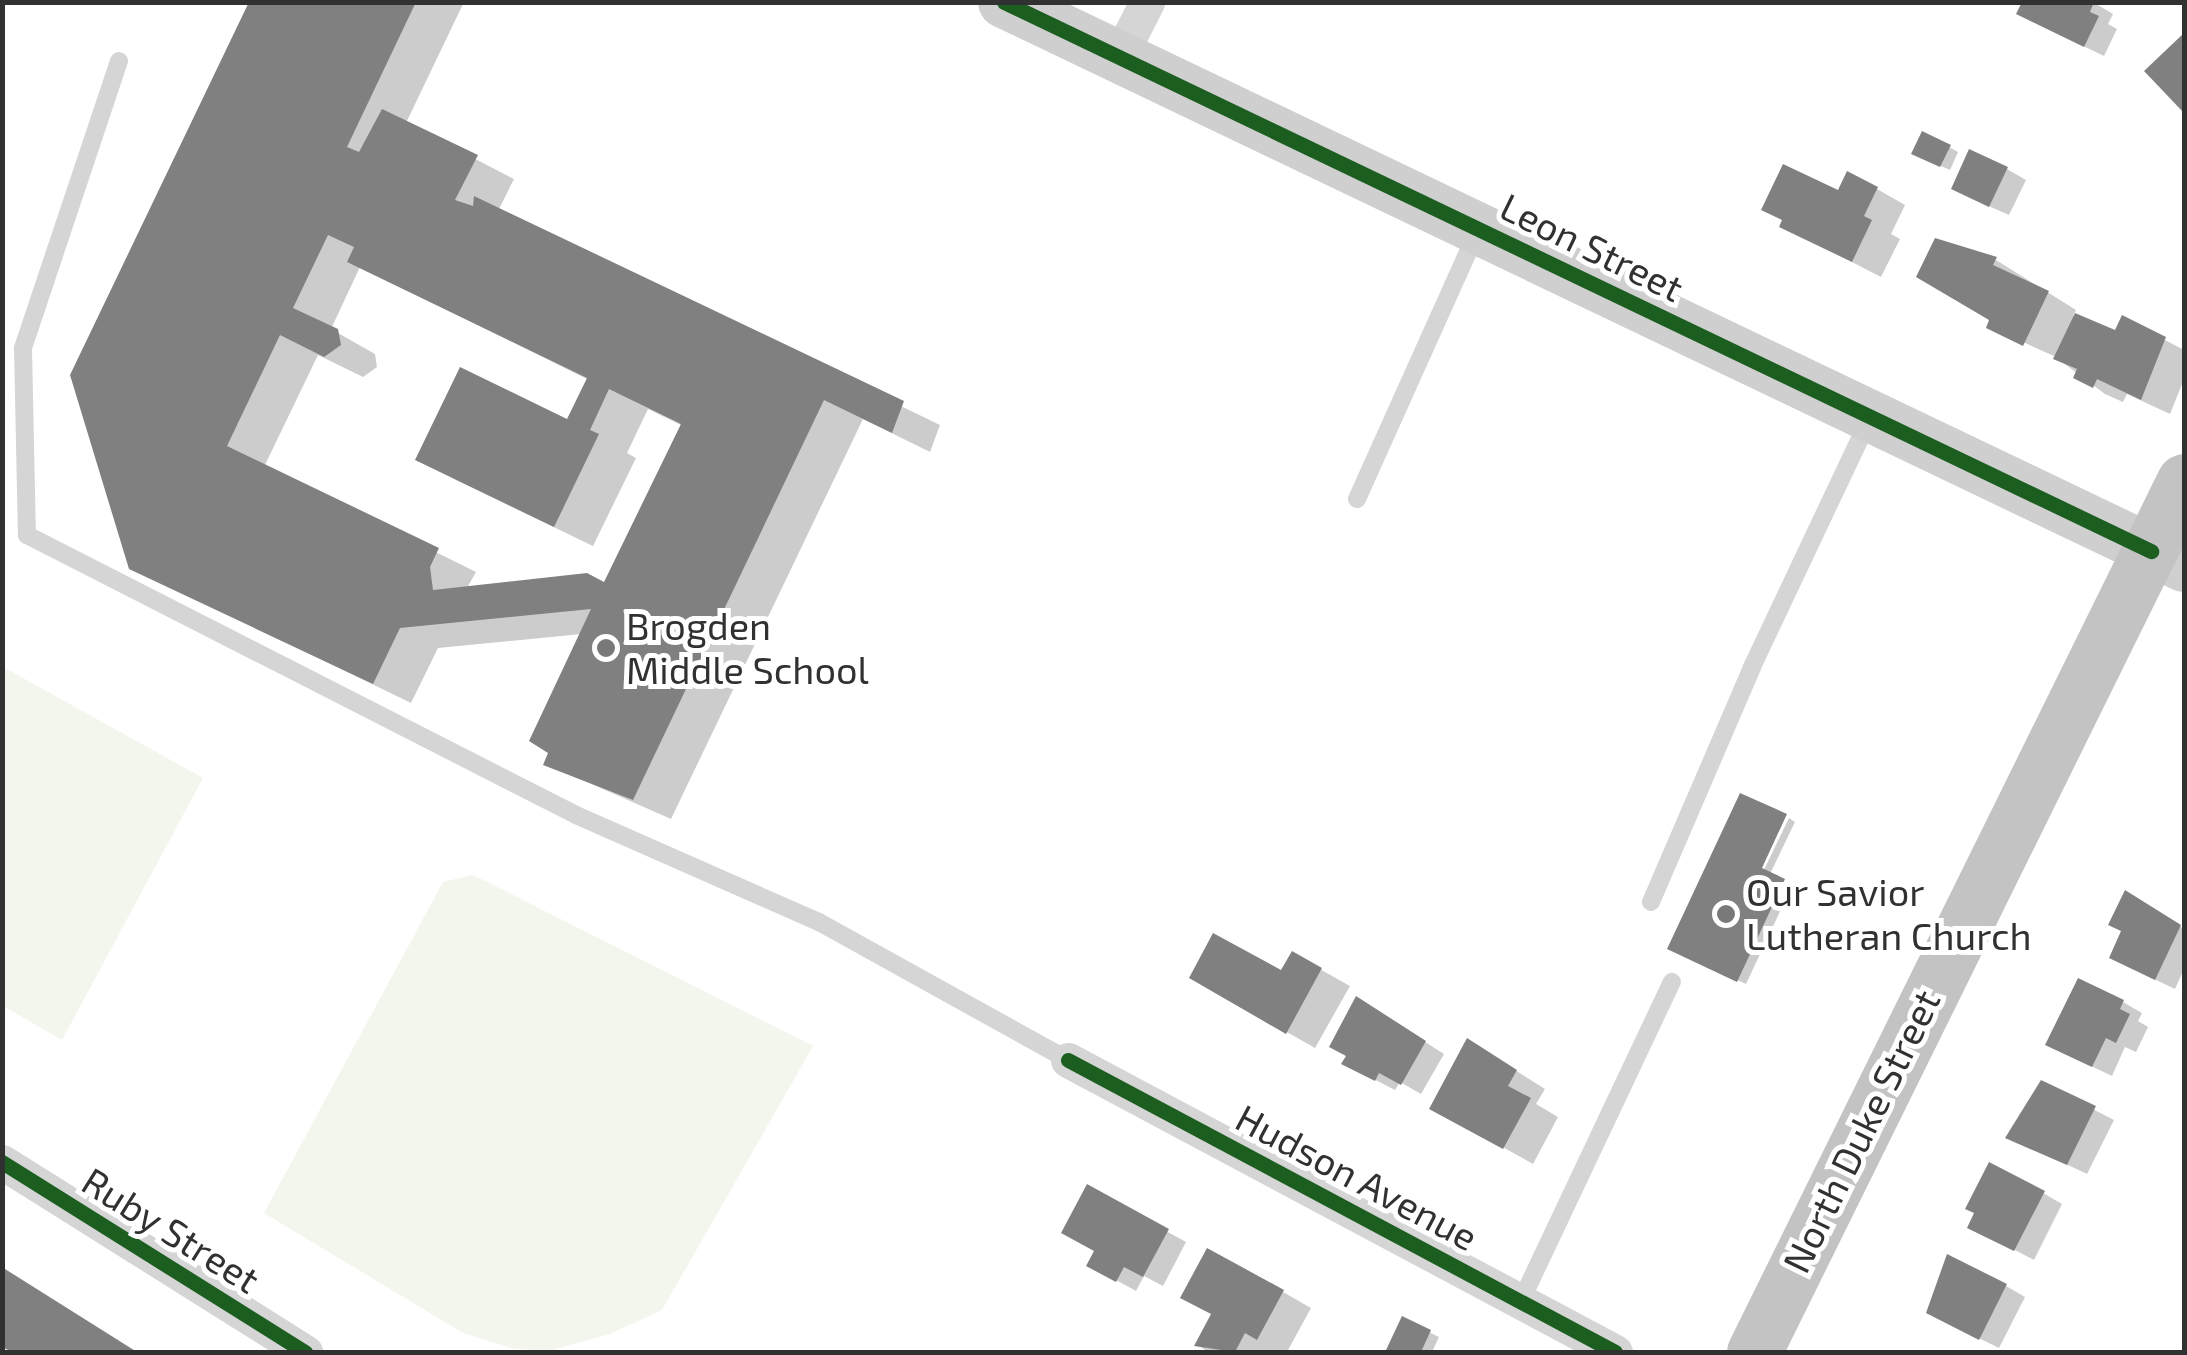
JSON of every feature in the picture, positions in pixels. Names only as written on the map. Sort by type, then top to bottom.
[{"type":"highway","name":"North Duke Street","points":[[1754,1352],[2168,559],[2184,481]]},
{"type":"street","name":"Leon Street","points":[[1004,2],[2168,559]]},
{"type":"street","points":[[1119,57],[1146,2]]},
{"type":"street","name":"Hudson Avenue","points":[[1068,1060],[1615,1352]]},
{"type":"street","name":"Ruby Street","points":[[2,1162],[305,1352]]},
{"type":"lane","points":[[119,61],[23,348],[27,535],[558,806],[820,922],[1068,1060]]},
{"type":"lane","points":[[1357,499],[1478,228]]},
{"type":"lane","points":[[1651,902],[1752,667],[1871,416]]},
{"type":"lane","points":[[1521,1301],[1672,982]]},
{"type":"shaded area","points":[[3,667],[203,778],[62,1040],[3,1006]]},
{"type":"shaded area","points":[[473,875],[813,1046],[662,1310],[610,1334],[552,1350],[514,1349],[463,1333],[264,1213],[443,882]]},
{"type":"building","points":[[249,2],[416,2],[347,147],[359,152],[382,109],[478,155],[455,200],[473,206],[474,196],[904,401],[892,433],[824,400],[633,800],[543,765],[548,753],[529,741],[591,609],[400,628],[373,684],[129,569],[70,375]],"holes":[[[328,235],[354,247],[347,262],[587,378],[567,419],[460,367],[415,460],[554,527],[599,434],[590,430],[609,389],[681,424],[604,582],[587,573],[433,590],[430,567],[439,548],[227,446],[280,335],[324,357],[341,345],[338,329],[293,308]]]},
{"type":"building","points":[[2022,2],[2094,2],[2090,12],[2099,16],[2084,47],[2016,14]]},
{"type":"building","points":[[2184,33],[2184,113],[2144,71]]},
{"type":"building","points":[[1922,131],[1951,145],[1940,167],[1911,154]]},
{"type":"building","points":[[1969,149],[2008,167],[1989,207],[1951,189]]},
{"type":"building","points":[[1783,164],[1838,190],[1847,171],[1878,187],[1864,216],[1872,220],[1852,262],[1779,227],[1782,220],[1761,210]]},
{"type":"building","points":[[1935,238],[1997,257],[1993,265],[2049,291],[2023,346],[1986,328],[1989,320],[1916,277]]},
{"type":"building","points":[[2075,313],[2115,330],[2122,315],[2166,337],[2141,400],[2097,379],[2093,388],[2073,378],[2077,369],[2053,359]]},
{"type":"building","name":"Our Savior Lutheran Church","points":[[1740,793],[1787,814],[1762,868],[1785,879],[1737,982],[1667,949]]},
{"type":"building","points":[[2125,890],[2181,925],[2155,980],[2109,958],[2121,931],[2108,925]]},
{"type":"building","points":[[1213,933],[1281,970],[1292,951],[1322,968],[1286,1034],[1189,978]]},
{"type":"building","points":[[2078,978],[2124,1000],[2120,1009],[2130,1014],[2116,1043],[2106,1038],[2092,1067],[2045,1045]]},
{"type":"building","points":[[1356,996],[1426,1041],[1401,1085],[1379,1073],[1375,1081],[1341,1064],[1346,1056],[1329,1047]]},
{"type":"building","points":[[1467,1038],[1517,1070],[1508,1086],[1531,1098],[1503,1149],[1429,1109]]},
{"type":"building","points":[[2041,1080],[2096,1106],[2067,1165],[2005,1138]]},
{"type":"building","points":[[1989,1162],[2045,1191],[2014,1251],[1967,1228],[1974,1213],[1965,1209]]},
{"type":"building","points":[[1087,1184],[1169,1229],[1143,1277],[1124,1267],[1116,1282],[1086,1266],[1094,1251],[1061,1233]]},
{"type":"building","points":[[1207,1248],[1284,1290],[1257,1340],[1245,1333],[1235,1352],[1194,1346],[1211,1314],[1180,1298]]},
{"type":"building","points":[[1947,1254],[2007,1284],[1979,1340],[1926,1313]]},
{"type":"building","points":[[5,1269],[137,1352],[12,1352],[2,1347]]},
{"type":"building","points":[[1402,1316],[1431,1330],[1421,1352],[1386,1350]]},
{"type":"cycle path","points":[[1004,2],[2151,551]]},
{"type":"cycle path","points":[[1068,1060],[1615,1352]]},
{"type":"cycle path","points":[[2,1162],[305,1352]]},
{"type":"place","name":"Brogden Middle School","points":[[606,648]]},
{"type":"place","name":"Our Savior Lutheran Church","points":[[1726,914]]}]
